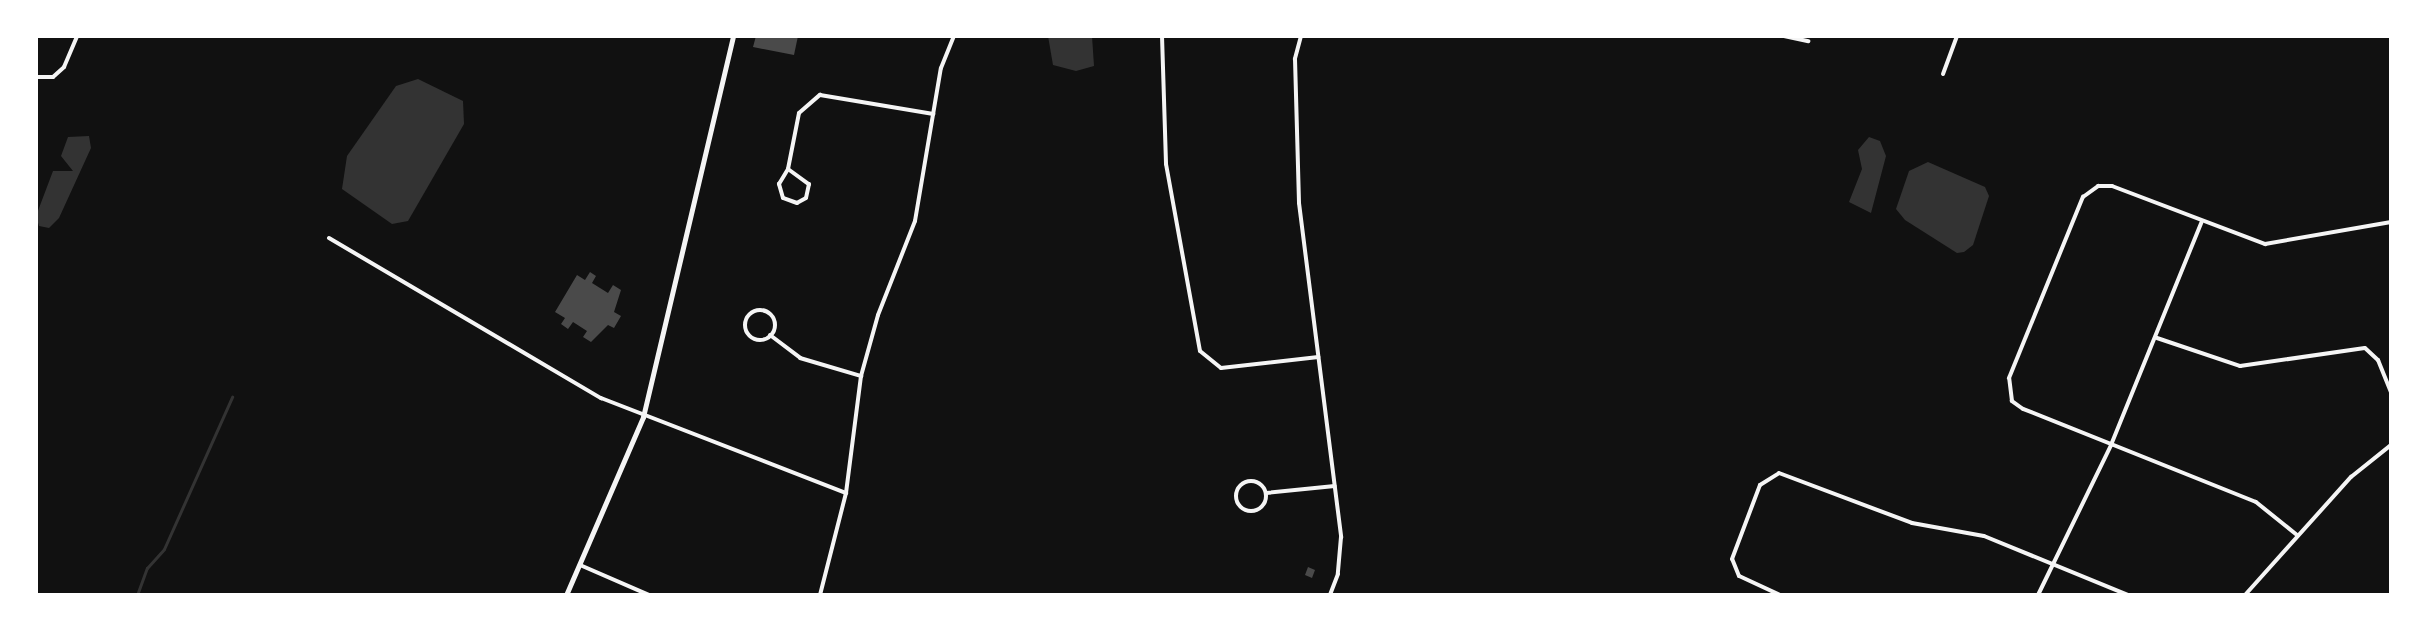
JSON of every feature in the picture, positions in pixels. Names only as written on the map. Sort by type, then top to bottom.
[{"type":"main road","points":[[566,595],[643,417],[733,36]]},
{"type":"street","points":[[36,77],[53,77],[64,67],[77,36]]},
{"type":"street","points":[[820,595],[832,563],[846,493],[861,376],[878,315],[915,221],[933,114],[954,36]]},
{"type":"street","points":[[1162,36],[1166,164],[1200,351],[1221,368],[1318,357]]},
{"type":"street","points":[[1301,36],[1295,59],[1299,203],[1341,537],[1338,574],[1330,595]]},
{"type":"street","points":[[1784,36],[1808,41]]},
{"type":"street","points":[[1943,74],[1957,36]]},
{"type":"street","points":[[788,169],[809,184],[806,198],[797,203],[780,194],[799,113],[820,95],[933,114]]},
{"type":"street","points":[[2297,535],[2256,502],[2111,445],[2012,401],[2009,378],[2090,189],[2112,186],[2201,223],[2265,244],[2391,222]]},
{"type":"street","points":[[2038,595],[2050,563],[2111,445],[2157,338],[2201,223]]},
{"type":"street","points":[[329,238],[517,351],[643,417],[846,493]]},
{"type":"street","points":[[760,310],[772,317],[770,335],[762,340],[748,335],[745,321],[751,313],[760,310]]},
{"type":"street","points":[[770,335],[800,358],[861,376]]},
{"type":"street","points":[[2157,338],[2240,366],[2365,348],[2378,360],[2391,393]]},
{"type":"street","points":[[2245,595],[2351,477],[2391,445]]},
{"type":"street","points":[[1780,595],[1739,576],[1732,559],[1760,485],[1779,473],[1898,518],[1976,533],[2128,595]]},
{"type":"street","points":[[1248,481],[1258,482],[1266,493],[1257,510],[1246,511],[1236,499],[1240,486],[1248,481]]},
{"type":"street","points":[[1266,493],[1335,486]]},
{"type":"street","points":[[580,565],[649,595]]},
{"type":"shaded area","points":[[1048,36],[1092,36],[1094,66],[1076,71],[1053,65]]},
{"type":"shaded area","points":[[418,79],[463,101],[464,124],[408,221],[392,224],[342,189],[347,156],[396,86]]},
{"type":"shaded area","points":[[89,136],[91,148],[59,218],[49,228],[39,226],[36,216],[53,171],[73,171],[61,156],[68,137]]},
{"type":"shaded area","points":[[1869,137],[1880,141],[1886,156],[1871,213],[1849,202],[1862,169],[1858,150]]},
{"type":"shaded area","points":[[1928,162],[1985,187],[1989,196],[1973,245],[1964,252],[1957,253],[1905,220],[1896,209],[1909,171]]},
{"type":"building","points":[[756,36],[798,36],[794,55],[753,47]]},
{"type":"building","points":[[590,272],[596,276],[592,283],[608,293],[613,285],[621,290],[614,312],[621,316],[614,328],[608,325],[591,342],[583,337],[587,331],[573,322],[568,329],[561,324],[565,318],[555,312],[577,275],[585,280]]},
{"type":"building","points":[[1308,567],[1315,570],[1312,578],[1305,575]]},
{"type":"waterway","points":[[137,595],[147,568],[164,549],[232,397]]}]
